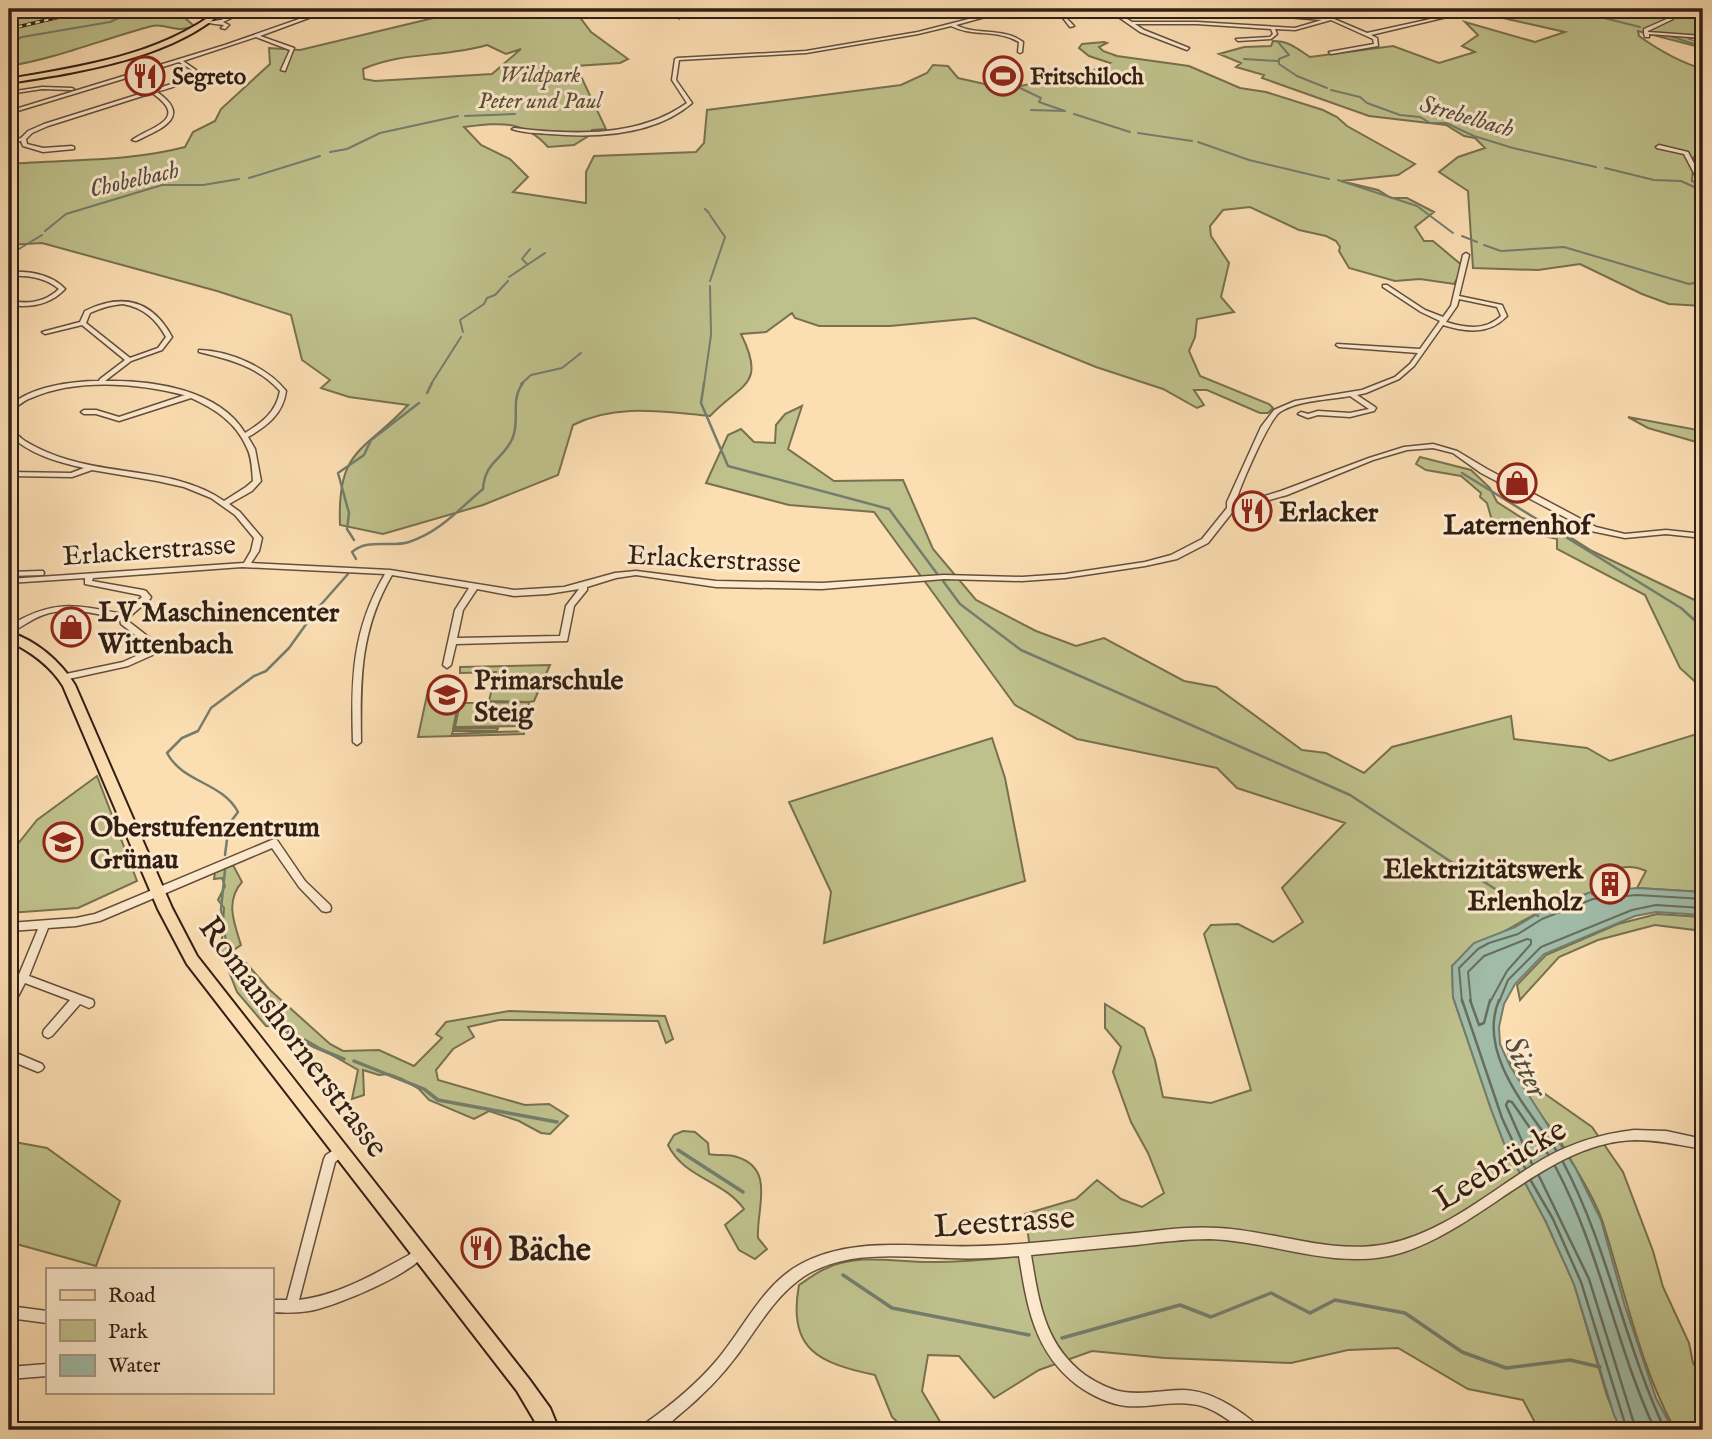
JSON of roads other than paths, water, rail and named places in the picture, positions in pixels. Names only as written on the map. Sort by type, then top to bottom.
[{"type":"main road","points":[[11,81],[116,60],[181,37],[209,22],[223,9]]},
{"type":"main road","name":"Romanshornerstrasse","points":[[9,636],[39,652],[64,677],[158,892],[183,946],[201,973],[523,1385],[552,1428]]},
{"type":"street","points":[[218,22],[248,9]]},
{"type":"street","points":[[9,112],[181,61],[331,9]]},
{"type":"street","points":[[514,129],[534,133],[619,130],[664,118],[690,103],[674,80],[677,59],[806,51],[953,25],[1025,9]]},
{"type":"street","points":[[1046,9],[1064,17],[1072,26]]},
{"type":"street","points":[[1109,9],[1120,19],[1133,23],[1303,28],[1324,19]]},
{"type":"street","points":[[1200,9],[1331,19],[1375,38],[1376,45],[1331,53]]},
{"type":"street","points":[[1272,9],[1281,16]]},
{"type":"street","points":[[1331,19],[1342,9],[1376,14],[1388,9]]},
{"type":"street","points":[[1649,9],[1669,15],[1671,19],[1646,30],[1646,35],[1703,37]]},
{"type":"street","points":[[1227,25],[1229,12]]},
{"type":"street","points":[[1367,34],[1449,16]]},
{"type":"street","points":[[209,22],[228,25],[223,29]]},
{"type":"street","points":[[1133,23],[1142,32],[1187,49]]},
{"type":"street","points":[[953,25],[965,31],[999,33],[1017,38],[1021,42],[1020,52]]},
{"type":"street","points":[[1238,40],[1271,38],[1275,34],[1273,28]]},
{"type":"street","points":[[256,36],[292,49],[283,70]]},
{"type":"street","points":[[9,142],[23,139],[30,132],[46,125],[153,92],[192,75],[193,68],[181,61]]},
{"type":"street","points":[[9,93],[51,88],[77,90]]},
{"type":"street","points":[[134,140],[162,126],[172,114],[172,107],[167,100],[153,92]]},
{"type":"street","points":[[23,139],[25,145],[35,149],[72,148]]},
{"type":"street","points":[[1660,147],[1686,153],[1697,174],[1703,178]]},
{"type":"street","points":[[1385,286],[1423,311],[1460,328],[1478,329],[1497,323],[1504,316],[1500,306],[1458,297],[1466,255]]},
{"type":"street","points":[[9,274],[33,276],[57,284],[62,289],[53,298],[36,304],[9,303]]},
{"type":"street","name":"Erlackerstrasse","points":[[9,581],[246,565],[390,572],[514,593],[557,591],[621,574],[636,573],[716,584],[797,586],[849,585],[944,577],[1022,579],[1065,576],[1145,564],[1174,557],[1205,541],[1231,508],[1248,462],[1264,426],[1272,415],[1295,403],[1352,395],[1397,378],[1422,351],[1458,297]]},
{"type":"street","points":[[83,323],[84,315],[90,310],[113,301],[132,302],[150,313],[166,330],[168,340],[160,349],[129,360],[101,381]]},
{"type":"street","points":[[45,332],[83,323]]},
{"type":"street","points":[[83,323],[129,360]]},
{"type":"street","points":[[1339,345],[1422,351]]},
{"type":"street","points":[[201,351],[257,369],[278,383],[283,391],[282,404],[276,413],[246,435]]},
{"type":"street","points":[[9,411],[25,398],[75,384],[101,381],[146,383],[191,396],[224,412],[246,435],[256,456],[257,481],[239,497],[226,503]]},
{"type":"street","points":[[1301,414],[1350,415],[1372,410],[1367,403],[1352,395]]},
{"type":"street","points":[[84,412],[96,412],[118,419],[191,396]]},
{"type":"street","points":[[9,429],[19,440],[45,454],[93,467],[184,484],[226,503],[258,538],[255,551],[246,565]]},
{"type":"street","points":[[1231,508],[1284,493],[1371,458],[1406,448],[1433,446],[1455,452],[1483,471],[1594,529],[1625,536],[1676,532],[1703,536]]},
{"type":"street","points":[[9,474],[63,476],[80,474],[93,467]]},
{"type":"street","points":[[357,742],[356,666],[360,638],[390,572]]},
{"type":"street","points":[[9,574],[40,573]]},
{"type":"street","points":[[89,575],[89,582],[95,584],[143,593],[146,597],[124,617]]},
{"type":"street","points":[[452,641],[564,639],[574,598],[583,586]]},
{"type":"street","points":[[447,665],[460,610],[474,587]]},
{"type":"street","points":[[557,591],[574,598]]},
{"type":"street","points":[[9,630],[41,610],[61,607],[83,608],[124,617]]},
{"type":"street","points":[[64,677],[125,664],[152,653],[152,644],[124,622],[124,617]]},
{"type":"street","points":[[9,927],[96,918],[274,843],[302,884],[326,908]]},
{"type":"street","points":[[9,1003],[23,978],[45,924]]},
{"type":"street","points":[[23,978],[84,1001],[48,1033]]},
{"type":"street","points":[[9,1055],[38,1067]]},
{"type":"street","name":"Leebrücke","points":[[1430,1236],[1564,1153],[1597,1139],[1646,1134],[1703,1144]]},
{"type":"street","points":[[292,1308],[330,1159],[340,1151]]},
{"type":"street","name":"Leestrasse","points":[[650,1430],[720,1367],[769,1298],[794,1276],[814,1264],[858,1251],[957,1254],[1201,1233],[1247,1237],[1326,1252],[1357,1254],[1401,1247],[1430,1236]]},
{"type":"street","points":[[1024,1249],[1038,1319],[1053,1355],[1074,1376],[1097,1391],[1126,1399],[1192,1397],[1212,1403],[1252,1430]]},
{"type":"street","points":[[273,1306],[292,1308],[321,1304],[413,1259],[420,1252]]},
{"type":"street","points":[[9,1312],[46,1317]]},
{"type":"street","points":[[9,1373],[46,1370]]},
{"type":"water","points":[[1637,888],[1703,892],[1703,915],[1656,912],[1635,916],[1544,954],[1515,984],[1504,1004],[1499,1027],[1500,1044],[1510,1066],[1576,1169],[1601,1220],[1625,1306],[1656,1398],[1673,1430],[1621,1430],[1574,1284],[1546,1222],[1504,1143],[1453,997],[1452,966],[1474,943],[1591,892]]},
{"type":"waterway","points":[[9,43],[22,37],[110,22],[138,9]]},
{"type":"waterway","points":[[679,19],[684,9]]},
{"type":"waterway","points":[[762,9],[780,16]]},
{"type":"waterway","points":[[958,13],[962,9]]},
{"type":"waterway","points":[[1568,9],[1583,12]]},
{"type":"waterway","points":[[1669,9],[1703,15]]},
{"type":"waterway","points":[[1592,15],[1640,27]]},
{"type":"waterway","points":[[1667,35],[1703,47]]},
{"type":"waterway","name":"Strebelbach","points":[[1278,42],[1289,55],[1279,59],[1279,64],[1297,76],[1327,88]]},
{"type":"waterway","name":"Strebelbach","points":[[1244,59],[1278,61]]},
{"type":"waterway","points":[[1020,88],[1041,98],[1039,102],[1065,111],[1031,110]]},
{"type":"waterway","name":"Strebelbach","points":[[1331,90],[1360,97],[1367,103],[1400,115],[1420,117],[1430,123],[1446,123],[1474,136],[1513,148],[1596,167]]},
{"type":"waterway","name":"Chobelbach","points":[[465,116],[515,114]]},
{"type":"waterway","points":[[1074,114],[1130,132]]},
{"type":"waterway","name":"Chobelbach","points":[[330,152],[347,149],[380,133],[458,116]]},
{"type":"waterway","points":[[1138,133],[1192,141]]},
{"type":"waterway","points":[[1198,142],[1249,160],[1329,179]]},
{"type":"waterway","name":"Chobelbach","points":[[249,178],[320,156]]},
{"type":"waterway","name":"Strebelbach","points":[[1605,168],[1654,180],[1681,181],[1703,191]]},
{"type":"waterway","name":"Chobelbach","points":[[45,231],[66,214],[162,185],[203,185],[239,179]]},
{"type":"waterway","points":[[1338,180],[1417,206],[1453,233]]},
{"type":"waterway","points":[[705,209],[709,213]]},
{"type":"waterway","points":[[710,215],[725,237],[710,281]]},
{"type":"waterway","name":"Chobelbach","points":[[9,255],[42,235]]},
{"type":"waterway","points":[[1462,236],[1477,242]]},
{"type":"waterway","points":[[1484,245],[1501,251],[1564,247],[1689,284],[1703,281]]},
{"type":"waterway","points":[[527,264],[522,259],[530,249]]},
{"type":"waterway","points":[[509,277],[545,253]]},
{"type":"waterway","points":[[463,332],[460,320],[484,304],[487,298],[495,295],[508,281]]},
{"type":"waterway","points":[[710,286],[711,334]]},
{"type":"waterway","points":[[704,384],[711,335]]},
{"type":"waterway","points":[[431,384],[461,337]]},
{"type":"waterway","points":[[521,384],[531,375],[562,368],[581,353]]},
{"type":"waterway","points":[[427,393],[432,383]]},
{"type":"waterway","points":[[356,559],[352,552],[365,545],[402,544],[420,538],[449,519],[483,489],[487,472],[513,437],[517,396],[523,383]]},
{"type":"waterway","points":[[704,383],[701,403],[728,466],[889,509],[938,575]]},
{"type":"waterway","points":[[354,540],[347,529],[349,513],[338,473],[364,455],[371,440],[419,403]]},
{"type":"waterway","points":[[1462,473],[1681,608],[1703,628]]},
{"type":"waterway","points":[[225,855],[229,824],[238,812],[222,794],[183,771],[167,753],[182,738],[198,731],[211,708],[254,676],[266,671],[289,648],[317,609],[348,574]]},
{"type":"waterway","points":[[943,581],[960,604],[1021,650],[1350,795],[1462,869]]},
{"type":"waterway","points":[[225,870],[221,909],[227,948]]},
{"type":"waterway","points":[[1470,873],[1538,916]]},
{"type":"waterway","points":[[1592,894],[1599,882]]},
{"type":"waterway","points":[[231,970],[256,1002]]},
{"type":"waterway","points":[[255,1000],[275,1022],[295,1037],[344,1059]]},
{"type":"waterway","points":[[354,1061],[424,1089],[438,1100],[557,1122]]},
{"type":"waterway","points":[[678,1150],[743,1192]]},
{"type":"waterway","points":[[843,1275],[892,1308],[1029,1335]]},
{"type":"waterway","points":[[1062,1338],[1180,1305],[1211,1317],[1271,1293],[1310,1313],[1335,1300],[1405,1313],[1462,1352],[1506,1368],[1570,1360],[1600,1367]]},
{"type":"railway","points":[[9,29],[93,9]]},
{"type":"place","name":"Segreto","points":[[145,76]]},
{"type":"place","name":"Fritschiloch","points":[[1003,76]]},
{"type":"place","name":"Laternenhof","points":[[1517,483]]},
{"type":"place","name":"Erlacker","points":[[1252,511]]},
{"type":"place","name":"LV Maschinencenter Wittenbach","points":[[71,627]]},
{"type":"place","name":"Primarschule Steig","points":[[447,695]]},
{"type":"place","name":"Oberstufenzentrum Grünau","points":[[63,842]]},
{"type":"place","name":"Elektrizitätswerk Erlenholz","points":[[1610,884]]},
{"type":"place","name":"Bäche","points":[[481,1248]]},
{"type":"park label","name":"Wildpark Peter und Paul","points":[[540,87]]},
{"type":"water label","name":"Sitter","points":[[1526,1066]]}]
